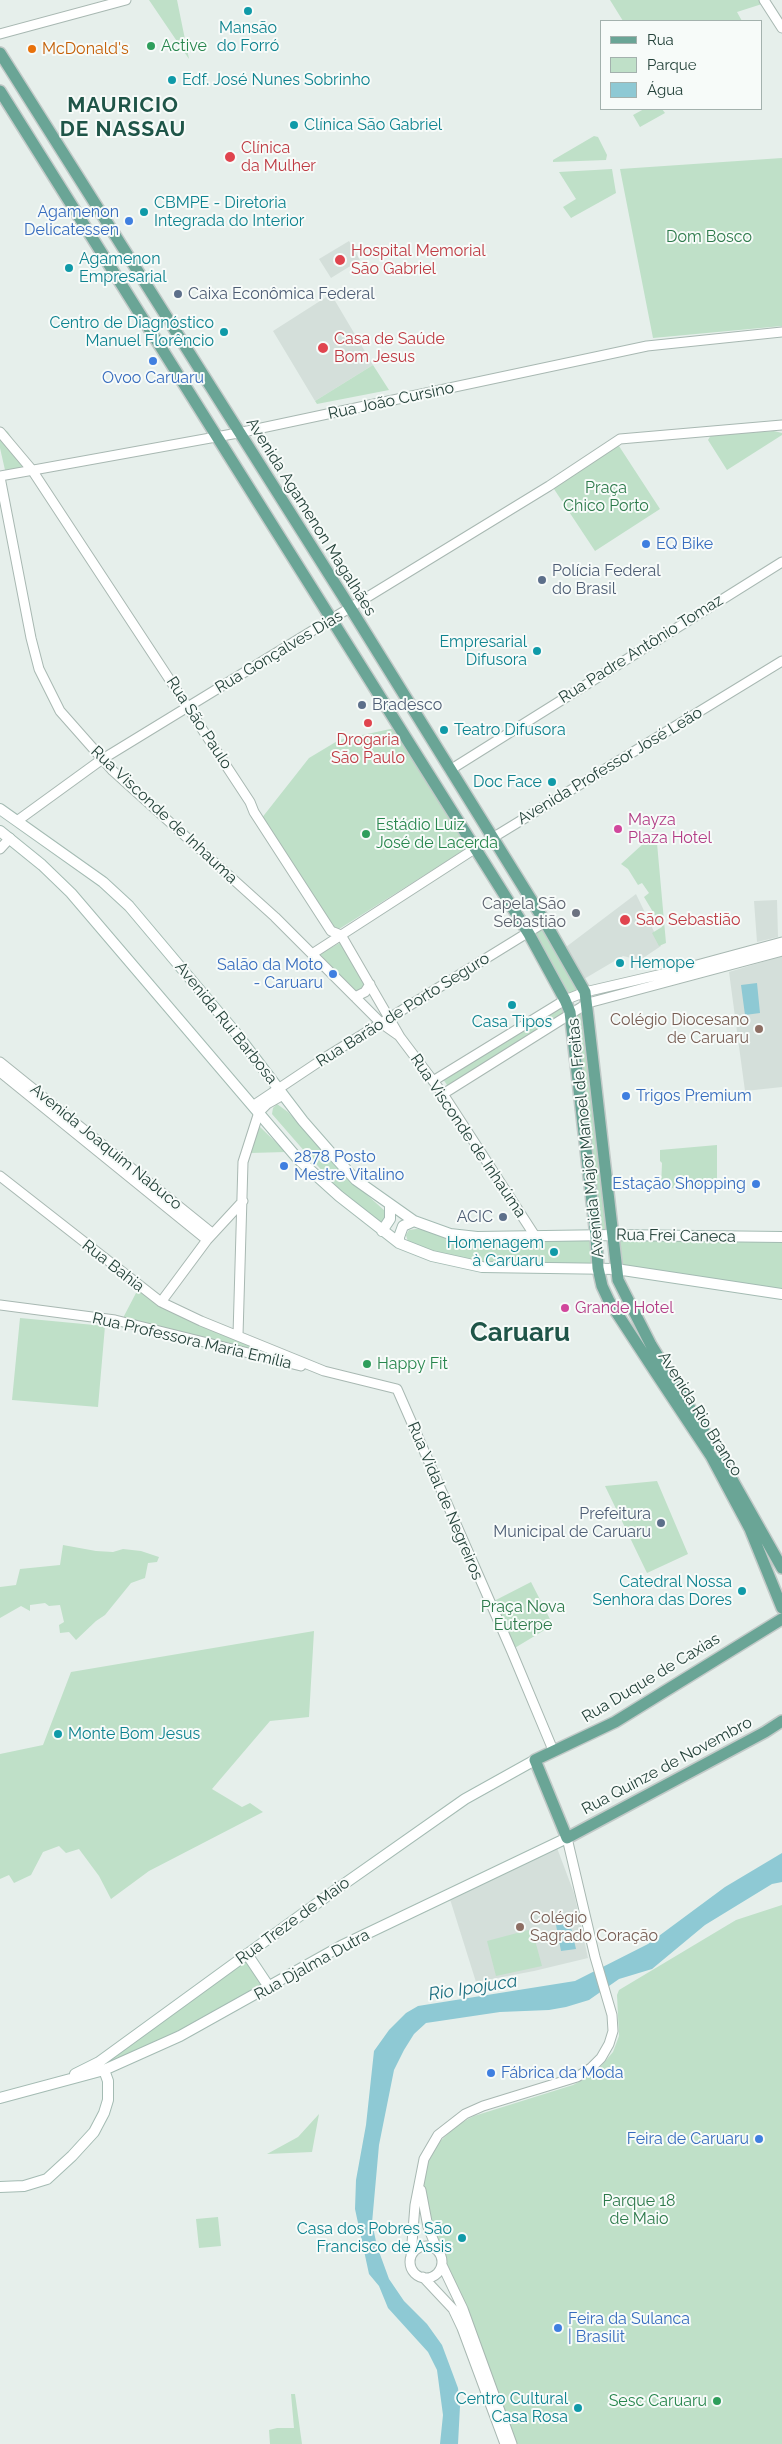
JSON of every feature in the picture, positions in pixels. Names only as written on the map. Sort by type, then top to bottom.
[{"type":"main road","name":"Avenida Agamenon Magalhães","points":[[0,53],[493,837],[545,922],[586,997]]},
{"type":"main road","points":[[0,91],[476,848],[529,934],[570,1012]]},
{"type":"main road","name":"Avenida Rui Barbosa","points":[[0,810],[103,882],[128,906],[230,1026],[303,1121],[356,1180],[414,1221],[450,1234]]},
{"type":"main road","name":"Avenida Rui Barbosa","points":[[0,831],[71,893],[298,1159],[382,1231],[399,1242],[432,1256],[482,1267],[616,1269],[782,1294]]},
{"type":"main road","name":"Avenida Major Manoel de Freitas","points":[[586,997],[616,1269]]},
{"type":"main road","name":"Avenida Major Manoel de Freitas","points":[[570,1012],[598,1268]]},
{"type":"main road","points":[[382,1231],[390,1219],[390,1205]]},
{"type":"main road","points":[[399,1242],[398,1237],[402,1229],[408,1223],[414,1221]]},
{"type":"main road","name":"Rua Frei Caneca","points":[[450,1234],[477,1237],[613,1235],[782,1237]]},
{"type":"main road","name":"Avenida Rio Branco","points":[[598,1268],[602,1286],[609,1301],[711,1456],[750,1529],[782,1608]]},
{"type":"main road","name":"Avenida Rio Branco","points":[[616,1269],[621,1289],[651,1345],[753,1513],[782,1568]]},
{"type":"main road","name":"Rua Duque de Caxias","points":[[535,1760],[615,1722],[782,1619]]},
{"type":"main road","name":"Rua Quinze de Novembro","points":[[567,1838],[782,1721]]},
{"type":"main road","points":[[535,1760],[567,1838]]},
{"type":"main road","name":"Rua Treze de Maio","points":[[54,2084],[99,2062],[465,1799],[535,1760]]},
{"type":"main road","name":"Rua Djalma Dutra","points":[[54,2084],[104,2070],[147,2051],[221,2015],[341,1946],[567,1838]]},
{"type":"main road","points":[[247,1954],[269,1987]]},
{"type":"main road","points":[[136,2035],[135,2041],[138,2048],[147,2051]]},
{"type":"main road","points":[[2,2188],[24,2186],[47,2179],[94,2132],[104,2113],[108,2100],[108,2081],[104,2070]]},
{"type":"main road","points":[[0,2098],[54,2084]]},
{"type":"street","points":[[0,34],[126,0]]},
{"type":"street","points":[[764,0],[782,28]]},
{"type":"street","name":"Rua João Cursino","points":[[0,476],[238,433],[646,346],[782,332]]},
{"type":"street","name":"Rua Gonçalves Dias","points":[[17,821],[101,760],[550,486],[620,439],[782,425]]},
{"type":"street","name":"Rua São Paulo","points":[[0,432],[32,470],[332,931],[341,935],[390,1017]]},
{"type":"street","name":"Rua Visconde de Inhauma","points":[[0,476],[23,601],[39,669],[60,711],[101,760],[275,917],[381,1023]]},
{"type":"street","name":"Rua Padre Antônio Tomaz","points":[[450,770],[782,562]]},
{"type":"street","name":"Avenida Professor José Leão","points":[[312,954],[493,837],[782,661]]},
{"type":"street","points":[[0,850],[10,838]]},
{"type":"street","name":"Rua Barão de Porto Seguro","points":[[256,1109],[267,1104],[281,1091],[390,1017],[529,934],[545,922]]},
{"type":"street","points":[[443,1094],[570,1012],[586,997],[782,942]]},
{"type":"street","points":[[433,1080],[565,1000],[586,997],[782,951]]},
{"type":"street","points":[[355,997],[366,992],[370,984]]},
{"type":"street","name":"Rua Visconde de Inhaúma","points":[[390,1017],[400,1037],[443,1094],[535,1236]]},
{"type":"street","name":"Rua Visconde de Inhaúma","points":[[381,1023],[400,1037]]},
{"type":"street","name":"Avenida Joaquim Nabuco","points":[[0,1062],[209,1236]]},
{"type":"street","name":"Avenida Joaquim Nabuco","points":[[0,1072],[209,1236]]},
{"type":"street","points":[[238,1335],[243,1162],[256,1109]]},
{"type":"street","name":"Rua Bahia","points":[[0,1176],[161,1302],[324,1371]]},
{"type":"street","points":[[161,1302],[209,1236],[243,1201]]},
{"type":"street","name":"Rua Professora Maria Emília","points":[[0,1305],[115,1320],[324,1371]]},
{"type":"street","points":[[245,1352],[251,1348],[250,1340]]},
{"type":"street","name":"Rua Vidal de Negreiros","points":[[324,1371],[397,1389],[553,1750]]},
{"type":"street","points":[[505,2444],[456,2316],[441,2294],[423,2277],[414,2272],[410,2261],[412,2230],[424,2158],[429,2147],[449,2125],[464,2114],[483,2106],[558,2084],[591,2068],[601,2058],[613,2030],[608,1997],[595,1958],[567,1838]]},
{"type":"street","points":[[420,2180],[424,2211],[437,2249],[442,2257],[442,2265],[463,2310],[512,2444]]},
{"type":"street","points":[[411,2256],[414,2251],[422,2246],[437,2249]]},
{"type":"street","points":[[423,2277],[433,2276],[442,2265]]},
{"type":"shaded area","name":"Hospital Memorial São Gabriel","points":[[349,241],[360,260],[331,278],[319,259]]},
{"type":"shaded area","name":"Casa de Saúde Bom Jesus","points":[[331,294],[373,365],[315,401],[273,331]]},
{"type":"shaded area","name":"São Sebastião","points":[[636,894],[661,946],[640,960],[623,956],[584,979],[566,947]]},
{"type":"shaded area","points":[[777,900],[778,937],[757,942],[754,901]]},
{"type":"shaded area","name":"Colégio Diocesano de Caruaru","points":[[782,956],[782,1087],[745,1091],[729,972]]},
{"type":"shaded area","name":"Colégio Sagrado Coração","points":[[557,1848],[574,1893],[588,1958],[476,1982],[449,1896]]},
{"type":"green space","points":[[149,0],[177,0],[189,59]]},
{"type":"green space","points":[[610,0],[759,0],[762,4],[737,12],[741,20],[622,20]]},
{"type":"green space","points":[[642,110],[663,110],[665,113],[640,127],[633,115]]},
{"type":"green space","points":[[594,136],[598,137],[607,155],[606,160],[553,162],[553,160]]},
{"type":"green space","name":"Dom Bosco","points":[[782,158],[782,326],[653,338],[620,169]]},
{"type":"green space","points":[[612,169],[616,193],[571,218],[563,207],[576,199],[559,172]]},
{"type":"green space","points":[[373,365],[389,390],[317,404],[315,401]]},
{"type":"green space","points":[[4,429],[8,432],[26,461],[26,468],[5,470],[0,448],[0,431]]},
{"type":"green space","points":[[774,431],[782,433],[782,435],[727,470],[708,440],[711,435]]},
{"type":"green space","name":"Praça Chico Porto","points":[[617,443],[660,509],[595,551],[552,486]]},
{"type":"green space","name":"Estádio Luiz José de Lacerda","points":[[395,728],[469,847],[336,931],[261,819],[309,758],[339,740]]},
{"type":"green space","points":[[656,832],[666,943],[659,946],[652,933],[662,927],[644,897],[649,893],[642,883],[638,885],[628,869],[621,864]]},
{"type":"green space","points":[[544,929],[580,991],[567,994],[534,934]]},
{"type":"green space","points":[[343,941],[367,983],[361,991],[352,990],[320,954]]},
{"type":"green space","points":[[565,1003],[567,1011],[449,1088],[443,1079]]},
{"type":"green space","points":[[584,1007],[608,1230],[599,1232],[573,1013]]},
{"type":"green space","points":[[277,1104],[288,1112],[346,1176],[385,1211],[389,1216],[384,1225],[372,1220],[338,1188],[306,1153],[272,1114],[273,1108]]},
{"type":"green space","points":[[259,1126],[286,1152],[250,1153]]},
{"type":"green space","points":[[717,1145],[717,1179],[708,1179],[708,1189],[661,1188],[662,1163],[660,1161],[660,1150]]},
{"type":"green space","points":[[409,1230],[593,1239],[593,1263],[493,1264],[442,1257],[408,1242],[406,1235]]},
{"type":"green space","points":[[614,1236],[782,1238],[782,1292],[618,1268]]},
{"type":"green space","points":[[142,1291],[287,1358],[124,1320],[124,1316],[136,1293]]},
{"type":"green space","points":[[20,1318],[105,1326],[98,1407],[12,1400]]},
{"type":"green space","points":[[657,1481],[688,1554],[647,1573],[605,1486]]},
{"type":"green space","points":[[63,1545],[96,1551],[113,1552],[123,1549],[141,1551],[159,1557],[157,1562],[148,1563],[145,1578],[131,1583],[105,1615],[76,1640],[69,1632],[60,1633],[59,1625],[64,1622],[60,1605],[49,1606],[45,1603],[30,1605],[30,1611],[21,1606],[0,1618],[0,1587],[16,1585],[20,1569],[60,1565]]},
{"type":"green space","name":"Praça Nova Euterpe","points":[[531,1582],[553,1625],[513,1649],[492,1602]]},
{"type":"green space","points":[[314,1631],[309,1717],[270,1721],[212,1789],[242,1807],[250,1803],[263,1812],[149,1871],[111,1899],[99,1876],[79,1849],[66,1853],[59,1846],[43,1852],[31,1875],[14,1883],[9,1875],[0,1879],[0,1754],[43,1745],[71,1672]]},
{"type":"green space","name":"Parque 18 de Maio","points":[[782,1905],[782,2444],[514,2444],[429,2216],[423,2180],[431,2150],[457,2125],[474,2116],[573,2085],[594,2074],[613,2052],[619,2036],[617,1995],[619,1990],[736,1920]]},
{"type":"green space","points":[[532,1929],[542,1966],[496,1976],[487,1941]]},
{"type":"green space","points":[[250,1955],[270,1985],[113,2065],[109,2060]]},
{"type":"green space","points":[[319,2114],[312,2152],[267,2154],[298,2137]]},
{"type":"green space","points":[[218,2217],[221,2246],[199,2248],[196,2219]]},
{"type":"green space","points":[[291,2394],[295,2394],[302,2444],[270,2444],[269,2430],[294,2428]]},
{"type":"water","points":[[757,983],[760,1013],[745,1015],[741,985]]},
{"type":"water","name":"Rio Ipojuca","points":[[782,1853],[782,1882],[772,1884],[705,1925],[652,1969],[619,1979],[589,2000],[566,2007],[549,2010],[500,2012],[426,2023],[414,2034],[404,2050],[394,2070],[379,2145],[372,2223],[377,2246],[389,2279],[404,2301],[427,2324],[442,2345],[458,2388],[460,2406],[458,2444],[440,2444],[443,2415],[437,2370],[428,2352],[388,2308],[379,2286],[369,2274],[355,2209],[356,2180],[366,2125],[374,2051],[389,2030],[406,2013],[418,2006],[575,1981],[648,1944],[725,1887]]},
{"type":"water","points":[[570,1923],[576,1949],[561,1951],[556,1925]]},
{"type":"place","name":"Mansão do Forró","points":[[248,11]]},
{"type":"place","name":"Active","points":[[151,46]]},
{"type":"place","name":"McDonald's","points":[[32,49]]},
{"type":"place","name":"Edf. José Nunes Sobrinho","points":[[172,80]]},
{"type":"place","name":"Clínica São Gabriel","points":[[294,125]]},
{"type":"place","name":"Clínica da Mulher","points":[[230,157]]},
{"type":"place","name":"CBMPE - Diretoria Integrada do Interior","points":[[144,212]]},
{"type":"place","name":"Agamenon Delicatessen","points":[[129,221]]},
{"type":"place","name":"Hospital Memorial São Gabriel","points":[[340,260]]},
{"type":"place","name":"Agamenon Empresarial","points":[[69,268]]},
{"type":"place","name":"Caixa Econômica Federal","points":[[178,294]]},
{"type":"place","name":"Centro de Diagnóstico Manuel Florêncio","points":[[224,332]]},
{"type":"place","name":"Casa de Saúde Bom Jesus","points":[[323,348]]},
{"type":"place","name":"Ovoo Caruaru","points":[[153,361]]},
{"type":"place","name":"EQ Bike","points":[[646,544]]},
{"type":"place","name":"Polícia Federal do Brasil","points":[[542,580]]},
{"type":"place","name":"Empresarial Difusora","points":[[537,651]]},
{"type":"place","name":"Bradesco","points":[[362,705]]},
{"type":"place","name":"Drogaria São Paulo","points":[[368,723]]},
{"type":"place","name":"Teatro Difusora","points":[[444,730]]},
{"type":"place","name":"Doc Face","points":[[552,782]]},
{"type":"place","name":"Mayza Plaza Hotel","points":[[618,829]]},
{"type":"place","name":"Estádio Luiz José de Lacerda","points":[[366,834]]},
{"type":"place","name":"Capela São Sebastião","points":[[576,913]]},
{"type":"place","name":"São Sebastião","points":[[625,920]]},
{"type":"place","name":"Hemope","points":[[620,963]]},
{"type":"place","name":"Salão da Moto - Caruaru","points":[[333,974]]},
{"type":"place","name":"Casa Tipos","points":[[512,1005]]},
{"type":"place","name":"Colégio Diocesano de Caruaru","points":[[759,1029]]},
{"type":"place","name":"Trigos Premium","points":[[626,1096]]},
{"type":"place","name":"2878 Posto Mestre Vitalino","points":[[284,1166]]},
{"type":"place","name":"Estação Shopping","points":[[756,1184]]},
{"type":"place","name":"ACIC","points":[[503,1217]]},
{"type":"place","name":"Homenagem à Caruaru","points":[[554,1252]]},
{"type":"place","name":"Grande Hotel","points":[[565,1308]]},
{"type":"place","name":"Happy Fit","points":[[367,1364]]},
{"type":"place","name":"Prefeitura Municipal de Caruaru","points":[[661,1523]]},
{"type":"place","name":"Catedral Nossa Senhora das Dores","points":[[742,1591]]},
{"type":"place","name":"Monte Bom Jesus","points":[[58,1734]]},
{"type":"place","name":"Colégio Sagrado Coração","points":[[520,1927]]},
{"type":"place","name":"Fábrica da Moda","points":[[491,2073]]},
{"type":"place","name":"Feira de Caruaru","points":[[759,2139]]},
{"type":"place","name":"Casa dos Pobres São Francisco de Assis","points":[[462,2238]]},
{"type":"place","name":"Feira da Sulanca | Brasilit","points":[[558,2328]]},
{"type":"place","name":"Sesc Caruaru","points":[[717,2401]]},
{"type":"place","name":"Centro Cultural Casa Rosa","points":[[578,2408]]},
{"type":"district","name":"MAURICIO DE NASSAU","points":[[123,118]]},
{"type":"district","name":"Caruaru","points":[[520,1333]]}]
